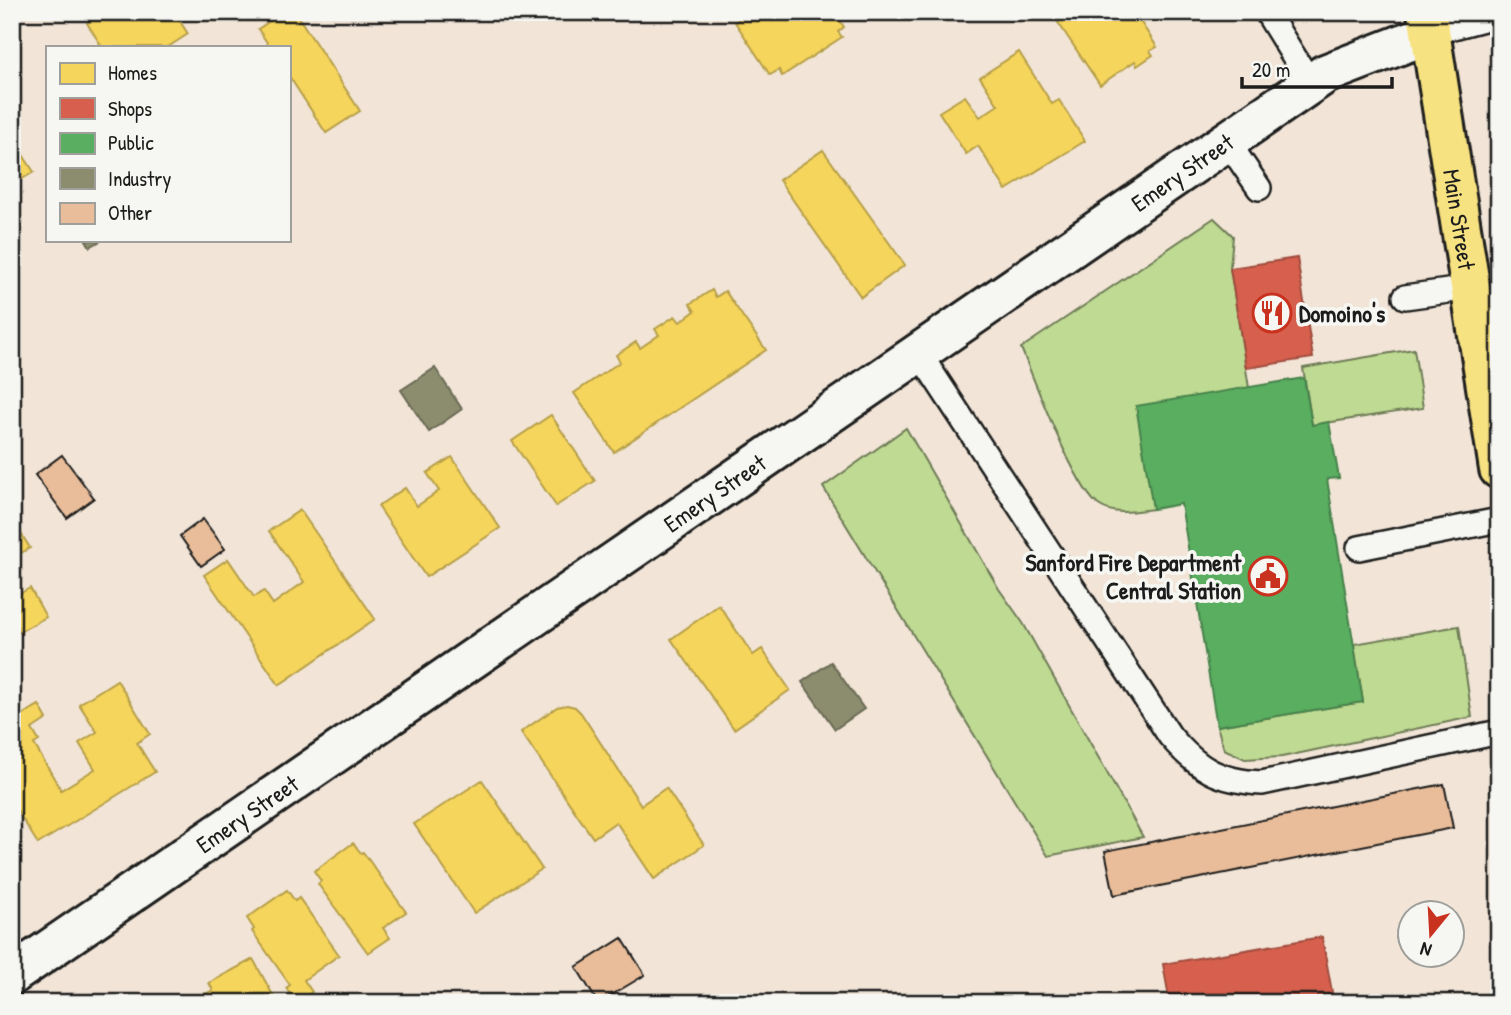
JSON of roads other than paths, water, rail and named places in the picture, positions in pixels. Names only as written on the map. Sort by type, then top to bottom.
[{"type":"highway","name":"Main Street","points":[[1429,23],[1499,469]]},
{"type":"street","name":"Emery Street","points":[[12,975],[1311,83],[1429,23]]},
{"type":"street","points":[[12,975],[28,1003]]},
{"type":"lane","points":[[1429,23],[1499,15]]},
{"type":"lane","points":[[1269,16],[1311,83]]},
{"type":"lane","points":[[1227,141],[1259,188]]},
{"type":"lane","points":[[1405,297],[1470,288]]},
{"type":"lane","points":[[919,353],[1170,736],[1190,759],[1210,773],[1235,782],[1262,783],[1499,732]]},
{"type":"lane","points":[[1359,548],[1499,520]]},
{"type":"place","name":"Domoino's","points":[[1272,313]]},
{"type":"place","name":"Sanford Fire Department Central Station","points":[[1268,576]]}]
